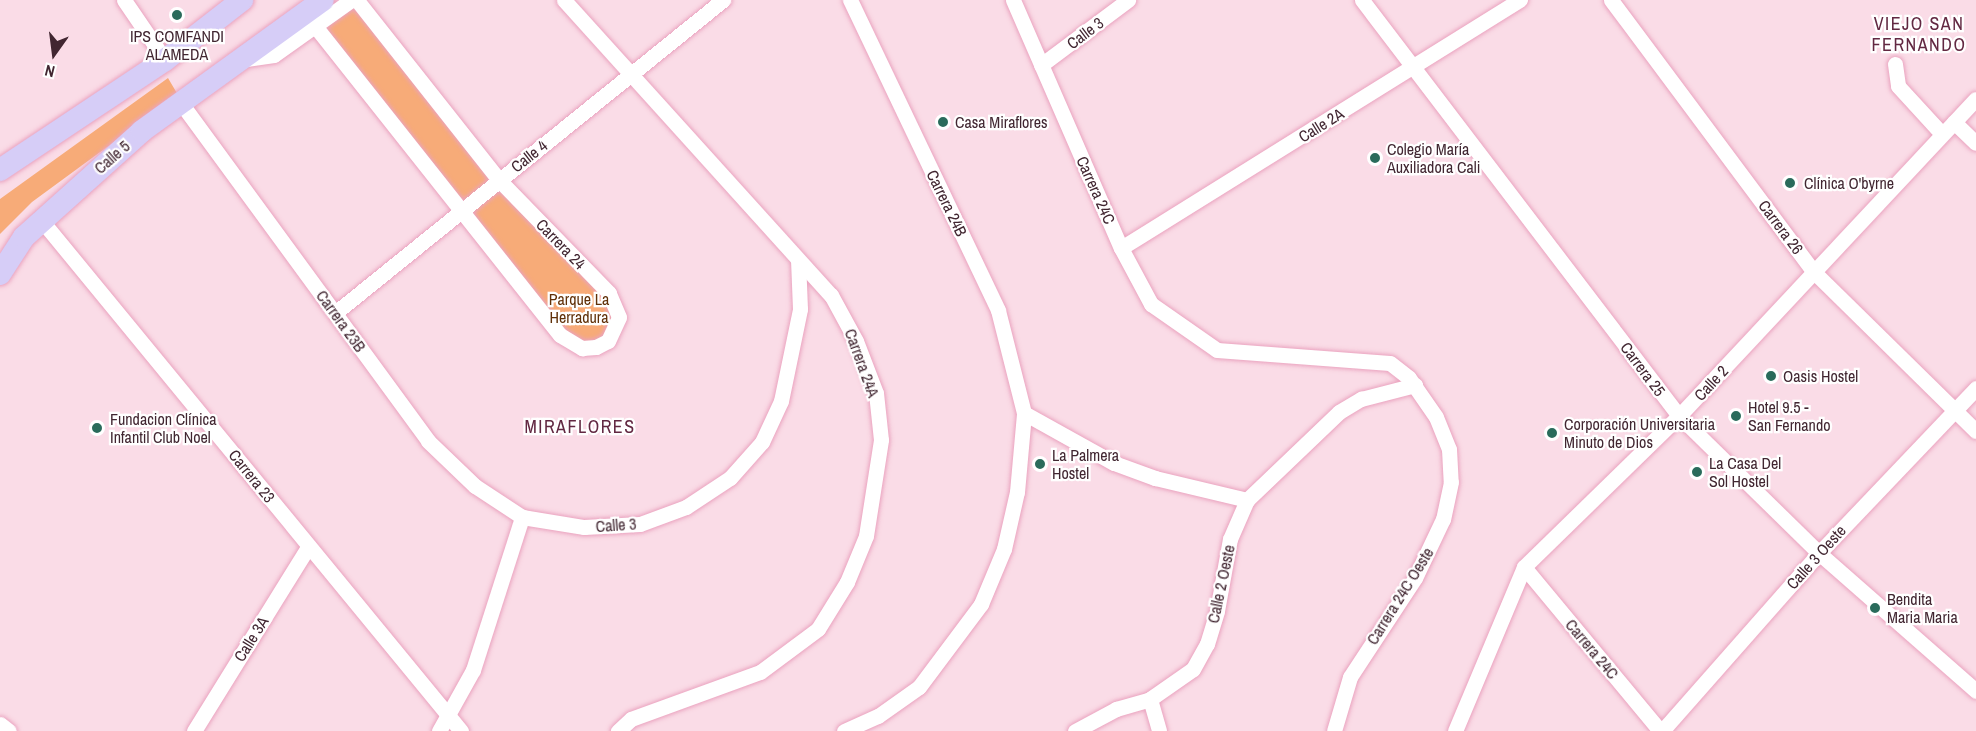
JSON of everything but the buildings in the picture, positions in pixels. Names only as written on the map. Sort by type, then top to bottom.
[{"type":"main road","points":[[0,170],[165,60],[242,0]]},
{"type":"main road","name":"Calle 5","points":[[0,274],[24,237],[142,131],[323,0]]},
{"type":"street","points":[[124,0],[165,60]]},
{"type":"street","name":"Calle 5","points":[[243,59],[274,55],[351,0]]},
{"type":"street","name":"Carrera 24","points":[[315,26],[570,344],[596,347],[608,341],[619,317],[616,304],[499,180],[357,0]]},
{"type":"street","name":"Carrera 24A","points":[[564,0],[831,295],[856,341],[876,393],[881,440],[878,482],[866,536],[847,582],[818,629],[759,672],[631,719],[618,731]]},
{"type":"street","name":"Calle 4","points":[[335,313],[723,0]]},
{"type":"street","name":"Carrera 24B","points":[[844,731],[878,716],[919,687],[981,604],[1004,549],[1017,492],[1024,413],[998,310],[850,0]]},
{"type":"street","name":"Carrera 24C","points":[[1013,0],[1122,248],[1151,304],[1217,350]]},
{"type":"street","name":"Calle 3","points":[[1041,65],[1128,0]]},
{"type":"street","name":"Carrera 25","points":[[1362,0],[1679,416],[1819,553],[1974,685]]},
{"type":"street","name":"Calle 2A","points":[[1122,248],[1520,0]]},
{"type":"street","name":"Carrera 26","points":[[1611,0],[1814,272],[1976,431]]},
{"type":"street","points":[[1895,64],[1898,86],[1942,134]]},
{"type":"street","name":"Calle 2","points":[[1455,731],[1473,682],[1524,567],[1679,416],[1976,99]]},
{"type":"street","name":"Carrera 23B","points":[[181,103],[428,441],[475,486],[522,517]]},
{"type":"street","points":[[1954,122],[1976,143]]},
{"type":"street","name":"Carrera 23","points":[[42,220],[308,547],[444,725],[461,731]]},
{"type":"street","name":"Calle 3","points":[[522,517],[584,527],[640,524],[686,507],[730,478],[762,442],[782,401],[800,309],[798,260]]},
{"type":"street","name":"Carrera 24C Oeste","points":[[1217,350],[1390,363],[1415,384],[1436,417],[1449,450],[1451,482],[1443,519],[1415,578],[1350,677],[1334,731]]},
{"type":"street","name":"Calle 2 Oeste","points":[[1075,731],[1116,709],[1150,699],[1193,669],[1207,644],[1217,611],[1230,539],[1247,500],[1339,412],[1361,399],[1415,384]]},
{"type":"street","name":"Calle 3 Oeste","points":[[1661,731],[1819,553],[1976,388]]},
{"type":"street","points":[[1024,413],[1114,463],[1155,478],[1247,500]]},
{"type":"street","points":[[444,725],[486,636],[522,517]]},
{"type":"street","name":"Calle 3A","points":[[194,731],[308,547]]},
{"type":"street","name":"Carrera 24C","points":[[1524,567],[1661,731]]},
{"type":"street","points":[[1150,699],[1159,731]]},
{"type":"street","points":[[0,724],[9,731]]},
{"type":"green space","name":"Parque La Herradura","points":[[351,0],[499,180],[616,304],[608,341],[570,344],[315,26]]},
{"type":"green space","points":[[168,78],[178,95],[32,202],[0,234],[0,199]]},
{"type":"place","name":"IPS COMFANDI ALAMEDA","points":[[177,15]]},
{"type":"place","name":"Casa Miraflores","points":[[943,122]]},
{"type":"place","name":"Colegio María Auxiliadora Cali","points":[[1375,158]]},
{"type":"place","name":"Clínica O'byrne","points":[[1790,183]]},
{"type":"place","name":"Oasis Hostel","points":[[1771,376]]},
{"type":"place","name":"Hotel 9.5 - San Fernando","points":[[1736,416]]},
{"type":"place","name":"Fundacion Clínica Infantil Club Noel","points":[[97,428]]},
{"type":"place","name":"Corporación Universitaria Minuto de Dios","points":[[1552,433]]},
{"type":"place","name":"La Palmera Hostel","points":[[1040,464]]},
{"type":"place","name":"La Casa Del Sol Hostel","points":[[1697,472]]},
{"type":"place","name":"Bendita Maria Maria","points":[[1875,608]]},
{"type":"district","name":"VIEJO SAN FERNANDO","points":[[1919,36]]},
{"type":"district","name":"MIRAFLORES","points":[[580,427]]}]
